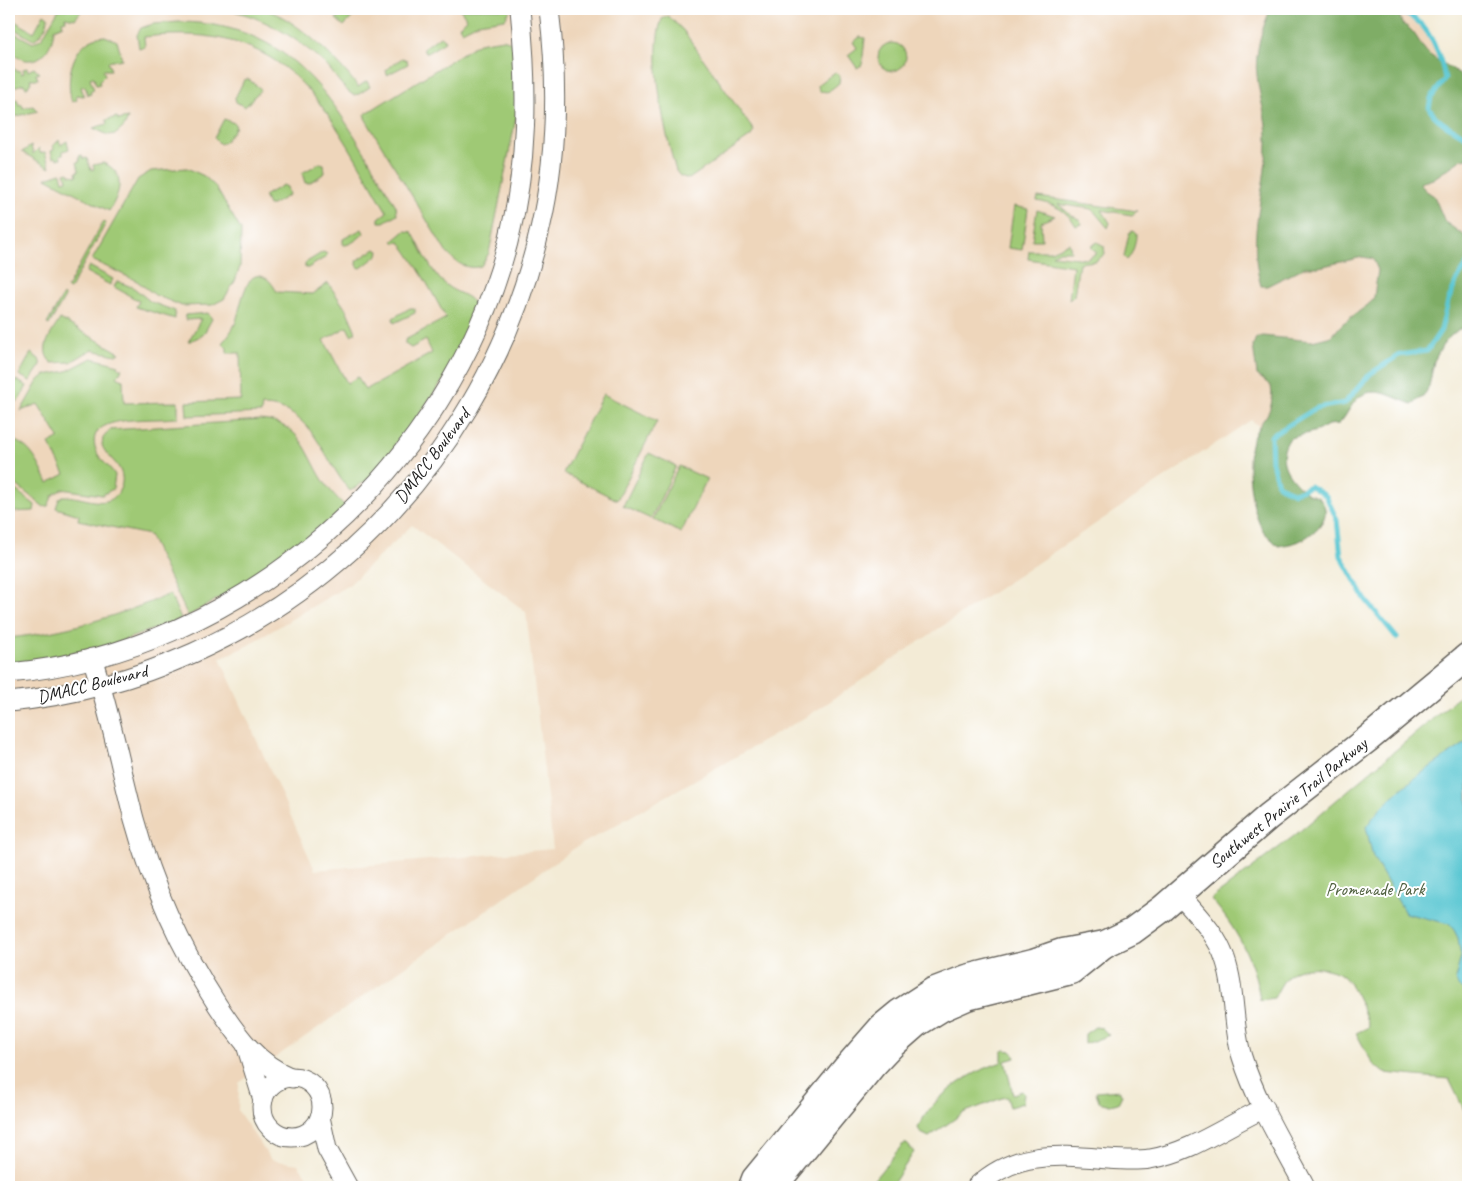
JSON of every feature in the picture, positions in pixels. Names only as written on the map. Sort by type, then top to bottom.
[{"type":"street","name":"DMACC Boulevard","points":[[9,673],[92,658],[148,640],[211,613],[262,583],[314,545],[355,508],[383,477],[438,404],[482,320],[507,243],[523,157],[526,119],[524,45],[520,9]]},
{"type":"street","name":"DMACC Boulevard","points":[[9,702],[101,686],[199,651],[253,622],[305,588],[354,549],[397,505],[428,469],[463,419],[508,330],[531,266],[541,227],[550,176],[554,130],[554,74],[549,9]]},
{"type":"street","name":"Southwest Prairie Trail Parkway","points":[[773,1187],[873,1065],[892,1044],[916,1024],[928,1015],[967,998],[1071,971],[1105,944],[1132,931],[1179,894],[1268,816],[1369,738],[1468,656]]},
{"type":"street","points":[[92,658],[101,686],[135,822],[162,897],[201,980],[247,1048],[263,1100],[263,1112],[271,1128],[282,1135],[295,1137],[324,1158],[344,1182]]},
{"type":"street","points":[[1179,894],[1217,942],[1225,958],[1230,976],[1236,1032],[1252,1082],[1305,1187]]},
{"type":"street","name":"Southwest Prairie Trail Parkway","points":[[752,1187],[755,1179],[847,1067],[882,1027],[899,1013],[933,992],[967,978],[1033,962],[1062,952],[1105,944]]},
{"type":"street","points":[[247,1048],[279,1072],[308,1082],[319,1094],[322,1109],[320,1117],[310,1131],[295,1137]]},
{"type":"street","points":[[263,1100],[274,1084],[292,1078]]},
{"type":"street","points":[[976,1187],[1003,1167],[1020,1160],[1041,1156],[1132,1160],[1174,1153],[1217,1134],[1241,1118],[1264,1108]]},
{"type":"street","points":[[320,1117],[327,1149],[344,1182]]},
{"type":"shaded area","points":[[9,9],[1388,9],[1413,17],[1428,33],[1468,138],[1468,262],[1271,436],[1251,420],[811,714],[575,848],[239,1083],[238,1111],[271,1160],[298,1164],[315,1187],[9,1187]],"holes":[[[412,525],[526,612],[553,849],[315,870],[220,658],[245,647],[350,584]]]},
{"type":"green space","points":[[59,9],[83,9],[75,19],[65,17],[66,20],[62,21],[63,25],[54,29],[50,45],[39,58],[26,60],[9,52],[9,30],[33,43],[42,38]]},
{"type":"green space","points":[[226,9],[262,9],[287,20],[328,53],[358,87],[367,81],[370,87],[359,94],[353,95],[342,85],[327,66],[293,38],[255,18]]},
{"type":"green space","points":[[343,9],[360,9],[344,26],[336,19]]},
{"type":"green space","points":[[460,9],[511,9],[505,19],[478,23],[462,31],[459,26],[467,19]]},
{"type":"green space","points":[[1271,9],[1308,9],[1327,12],[1328,9],[1398,9],[1402,24],[1411,30],[1426,51],[1456,71],[1464,81],[1467,90],[1469,114],[1468,158],[1462,159],[1433,179],[1420,183],[1425,190],[1434,196],[1445,222],[1468,238],[1468,329],[1459,329],[1445,341],[1434,361],[1429,387],[1423,397],[1412,404],[1385,394],[1370,392],[1357,399],[1339,424],[1328,425],[1317,431],[1290,438],[1283,454],[1289,475],[1309,494],[1320,499],[1325,512],[1324,519],[1315,531],[1297,542],[1278,546],[1259,524],[1250,486],[1250,447],[1257,430],[1270,409],[1272,396],[1271,386],[1257,375],[1253,345],[1256,338],[1263,336],[1312,341],[1332,336],[1342,324],[1369,304],[1374,297],[1378,270],[1373,259],[1363,257],[1319,267],[1305,267],[1267,286],[1261,286],[1255,249],[1266,161],[1267,134],[1256,67],[1262,32]]},
{"type":"green space","points":[[44,14],[48,17],[47,24],[33,40],[9,26],[9,18],[34,32]]},
{"type":"green space","points":[[668,16],[683,30],[754,131],[751,136],[689,179],[680,176],[676,171],[667,137],[657,73],[658,34],[662,19]]},
{"type":"green space","points":[[179,22],[221,26],[257,38],[287,56],[313,80],[336,108],[396,206],[397,214],[384,222],[379,222],[379,218],[387,212],[343,137],[320,105],[296,78],[268,56],[235,42],[194,35],[144,37],[145,47],[139,48],[137,35],[141,28],[153,24]]},
{"type":"green space","points":[[105,36],[117,41],[122,59],[108,62],[111,70],[103,70],[105,75],[99,81],[100,84],[96,85],[94,77],[90,78],[94,90],[90,91],[91,94],[88,95],[85,86],[81,87],[84,96],[76,95],[77,100],[72,102],[69,81],[74,60],[86,43],[94,38]]},
{"type":"green space","points":[[440,36],[444,38],[445,42],[427,53],[424,52],[424,48]]},
{"type":"green space","points":[[860,37],[865,38],[862,65],[857,68],[848,55],[857,48],[853,42]]},
{"type":"green space","points":[[503,39],[511,42],[514,48],[518,108],[489,253],[481,266],[471,267],[457,262],[446,252],[365,118],[365,114],[479,43]]},
{"type":"green space","points":[[892,43],[902,47],[906,57],[902,67],[892,71],[882,67],[878,57],[882,47]]},
{"type":"green space","points":[[402,58],[407,60],[408,64],[387,75],[386,70]]},
{"type":"green space","points":[[11,66],[17,71],[20,70],[21,74],[24,73],[23,69],[27,68],[28,71],[34,68],[40,73],[36,74],[38,79],[30,79],[31,83],[26,88],[24,84],[13,87],[14,91],[9,93],[9,67]]},
{"type":"green space","points":[[835,72],[840,76],[839,83],[828,92],[819,91],[818,85]]},
{"type":"green space","points":[[248,79],[261,89],[245,107],[236,102],[235,98],[244,80]]},
{"type":"green space","points":[[17,99],[19,105],[22,104],[23,108],[33,106],[38,111],[9,118],[10,101]]},
{"type":"green space","points":[[117,117],[118,120],[128,118],[124,127],[116,134],[108,135],[93,128],[107,124],[106,120]]},
{"type":"green space","points":[[224,119],[234,123],[236,127],[225,142],[220,144],[214,138]]},
{"type":"green space","points":[[59,140],[61,145],[67,141],[69,149],[63,151],[63,154],[60,155],[61,158],[57,159],[56,157],[53,158],[51,151],[54,150],[53,146]]},
{"type":"green space","points":[[31,146],[33,154],[39,148],[40,153],[45,152],[50,168],[22,152]]},
{"type":"green space","points":[[82,155],[83,159],[87,158],[91,170],[94,169],[93,165],[103,163],[116,172],[119,184],[118,191],[109,211],[46,178],[61,173],[63,181],[67,180],[65,173],[69,172],[70,175],[77,176],[76,172],[79,171],[77,162],[80,161],[79,156]]},
{"type":"green space","points":[[320,163],[324,164],[325,173],[309,183],[305,183],[302,173]]},
{"type":"green space","points":[[187,168],[204,176],[215,186],[241,230],[240,267],[235,281],[224,299],[212,305],[182,306],[155,295],[137,281],[92,260],[138,179],[151,171]]},
{"type":"green space","points":[[283,185],[287,187],[289,195],[272,205],[268,205],[264,196]]},
{"type":"green space","points":[[1038,197],[1137,211],[1132,215],[1102,210],[1110,223],[1108,228],[1092,209],[1058,204],[1072,216],[1080,219],[1081,224],[1076,226],[1064,212],[1054,206],[1037,201]]},
{"type":"green space","points":[[1014,206],[1028,209],[1022,250],[1008,248]]},
{"type":"green space","points":[[1037,210],[1055,216],[1041,222],[1042,240],[1032,240]]},
{"type":"green space","points":[[103,222],[106,223],[70,289],[67,288]]},
{"type":"green space","points":[[362,229],[364,233],[360,237],[351,243],[343,245],[343,239]]},
{"type":"green space","points":[[405,231],[412,232],[431,267],[441,280],[450,288],[469,298],[475,306],[476,312],[451,369],[378,473],[350,491],[315,437],[305,425],[293,415],[279,408],[262,406],[261,413],[187,416],[186,402],[241,400],[240,353],[227,353],[227,348],[222,343],[235,324],[243,294],[250,280],[255,276],[266,278],[277,292],[313,294],[328,283],[347,311],[356,332],[351,335],[347,327],[324,340],[347,383],[358,377],[365,390],[432,353],[426,340],[411,348],[405,344],[405,340],[446,318],[407,251],[400,242],[395,243],[393,241]]},
{"type":"green space","points":[[1133,231],[1136,234],[1135,244],[1127,260],[1124,257],[1129,233]]},
{"type":"green space","points":[[1097,242],[1104,246],[1105,254],[1096,261],[1079,263],[1074,296],[1069,300],[1073,266],[1028,259],[1029,251],[1051,251],[1069,243],[1071,251],[1060,251],[1052,255],[1086,259],[1097,253],[1091,247]]},
{"type":"green space","points":[[375,249],[379,251],[378,255],[361,268],[358,267],[356,261]]},
{"type":"green space","points":[[323,252],[327,254],[326,257],[305,268],[305,263]]},
{"type":"green space","points":[[89,266],[113,279],[110,285],[86,272]]},
{"type":"green space","points":[[117,281],[134,288],[151,302],[175,311],[175,319],[136,307],[139,301],[114,287]]},
{"type":"green space","points":[[63,295],[65,297],[49,325],[47,324]]},
{"type":"green space","points":[[410,308],[415,309],[415,313],[394,323],[393,318]]},
{"type":"green space","points":[[208,313],[212,319],[203,335],[188,342],[201,319],[186,320],[185,315]]},
{"type":"green space","points":[[60,319],[120,353],[116,355],[91,350],[71,362],[52,363],[46,353],[47,341]]},
{"type":"green space","points":[[31,353],[39,359],[41,365],[30,381],[19,375]]},
{"type":"green space","points":[[92,358],[119,365],[118,367],[122,369],[117,377],[123,380],[124,403],[178,402],[178,417],[125,421],[100,429],[95,437],[96,450],[115,475],[113,489],[102,495],[62,489],[53,495],[48,506],[44,507],[9,479],[9,439],[29,450],[48,483],[65,474],[49,444],[59,438],[38,404],[21,411],[38,381],[45,375],[67,371]]},
{"type":"green space","points":[[16,380],[27,386],[20,399],[9,408],[9,394]]},
{"type":"green space","points":[[603,394],[657,421],[617,500],[563,473]]},
{"type":"green space","points":[[261,420],[275,423],[294,433],[306,449],[325,484],[346,507],[273,567],[188,616],[149,535],[78,520],[79,515],[56,508],[59,499],[63,496],[103,501],[110,500],[120,489],[122,475],[102,445],[103,438],[110,430]]},
{"type":"green space","points":[[649,453],[676,466],[651,519],[623,506]]},
{"type":"green space","points":[[679,466],[707,479],[681,533],[653,519]]},
{"type":"green space","points":[[9,485],[35,505],[34,511],[9,512]]},
{"type":"green space","points":[[170,594],[181,619],[108,646],[9,666],[9,638],[50,632],[91,622]]},
{"type":"green space","name":"Promenade Park","points":[[1468,689],[1468,1118],[1449,1079],[1384,1073],[1373,1064],[1356,1033],[1369,1027],[1362,1007],[1352,987],[1339,973],[1320,968],[1300,969],[1288,976],[1274,998],[1260,1000],[1254,972],[1243,946],[1236,933],[1211,899],[1294,836]]},
{"type":"green space","points":[[1095,1027],[1102,1028],[1109,1035],[1085,1044],[1085,1034]]},
{"type":"green space","points":[[1005,1050],[1011,1051],[1015,1055],[1015,1058],[1005,1061],[1013,1094],[1022,1091],[1024,1093],[1023,1103],[1010,1107],[1007,1097],[1002,1098],[963,1113],[929,1137],[921,1133],[918,1128],[933,1105],[942,1096],[977,1072],[1002,1062],[1002,1052]]},
{"type":"green space","points":[[1119,1090],[1122,1095],[1118,1103],[1110,1105],[1099,1102],[1096,1092]]},
{"type":"green space","points":[[903,1144],[907,1144],[914,1152],[891,1187],[868,1187]]},
{"type":"water","points":[[1466,743],[1468,744],[1468,996],[1458,986],[1455,979],[1461,957],[1458,938],[1454,930],[1449,924],[1405,913],[1373,857],[1366,827],[1387,802],[1412,780]]},
{"type":"waterway","points":[[1388,9],[1403,13],[1418,21],[1434,44],[1445,79],[1431,98],[1429,108],[1441,122],[1468,138]]},
{"type":"waterway","points":[[1397,638],[1365,599],[1341,556],[1337,520],[1326,496],[1310,486],[1294,493],[1278,485],[1272,462],[1271,436],[1316,408],[1345,403],[1370,374],[1399,355],[1427,351],[1441,330],[1448,301],[1457,280],[1468,262]]},
{"type":"waterway","points":[[1465,718],[1468,721]]}]
